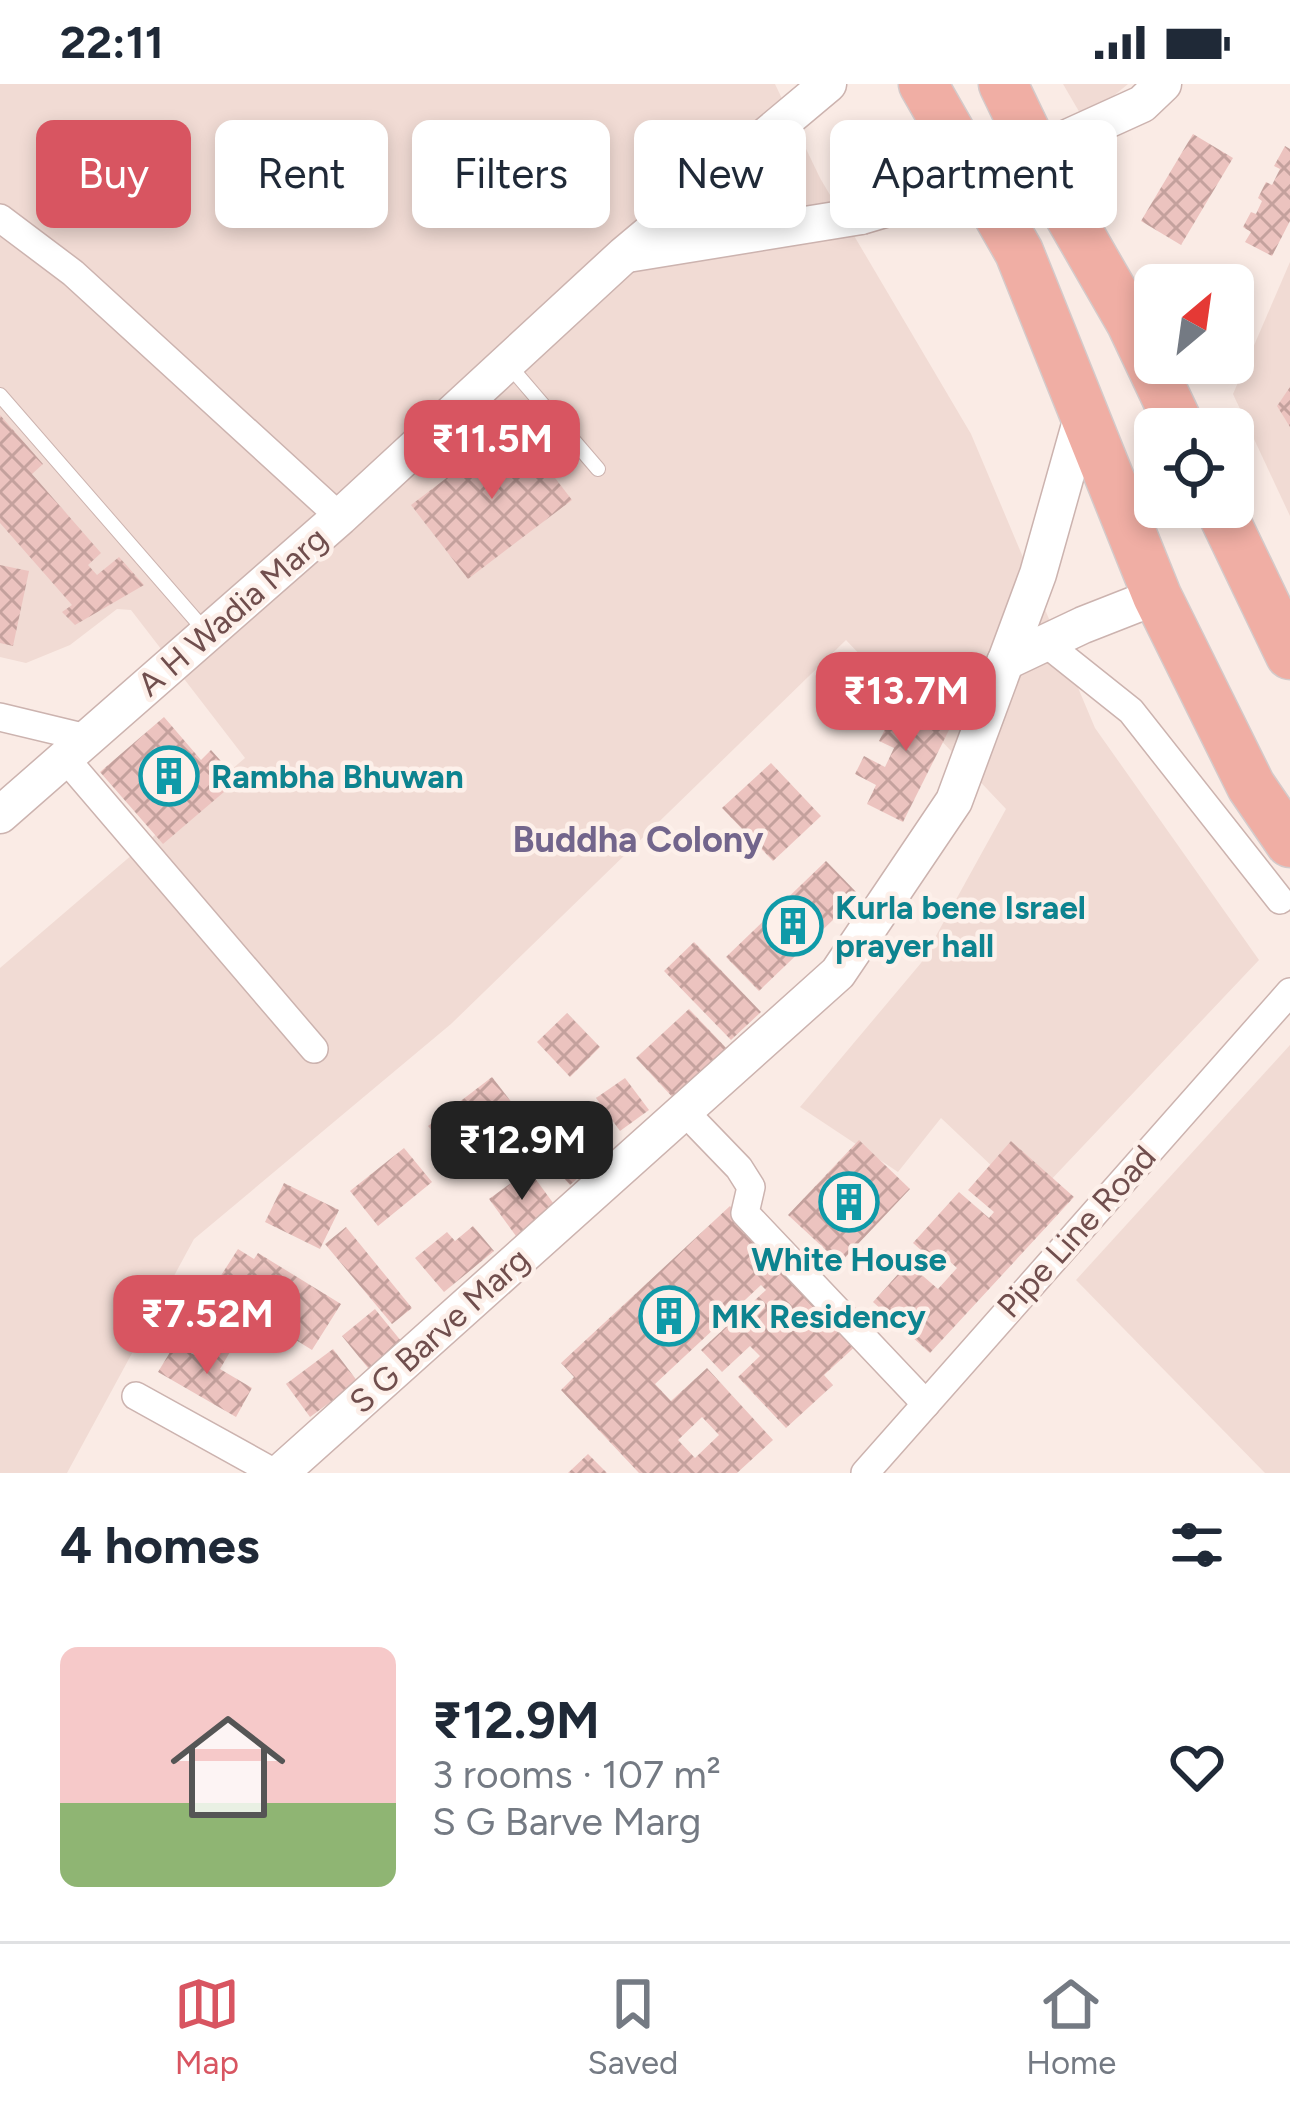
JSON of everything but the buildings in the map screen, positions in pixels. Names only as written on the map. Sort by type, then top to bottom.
[{"type":"highway","points":[[898,84],[933,120]]},
{"type":"highway","points":[[923,84],[942,120]]},
{"type":"highway","points":[[1003,90],[1131,323],[1171,408]]},
{"type":"highway","points":[[1005,228],[1019,252],[1157,596],[1251,786],[1290,843]]},
{"type":"highway","points":[[1229,528],[1290,655]]},
{"type":"street","name":"A H Wadia Marg","points":[[0,815],[340,517],[624,255],[828,84]]},
{"type":"street","points":[[624,255],[861,215],[915,200],[1142,104],[1163,84]]},
{"type":"street","points":[[0,218],[73,273],[340,517]]},
{"type":"street","name":"S G Barve Marg","points":[[277,1473],[838,973],[954,801],[1038,574],[1083,414]]},
{"type":"street","points":[[1005,662],[1157,596]]},
{"type":"street","points":[[1047,644],[1131,711],[1280,900]]},
{"type":"street","points":[[0,717],[76,748],[314,1049]]},
{"type":"street","name":"Pipe Line Road","points":[[865,1473],[1290,992]]},
{"type":"street","points":[[684,1111],[751,1187],[746,1213],[926,1404]]},
{"type":"street","points":[[136,1396],[277,1473]]},
{"type":"lane","points":[[507,363],[598,470]]},
{"type":"lane","points":[[0,395],[207,633]]},
{"type":"shaded area","points":[[0,84],[775,84],[792,120],[634,120],[634,228],[806,228],[806,149],[830,195],[830,228],[849,228],[971,434],[1095,728],[1259,960],[1030,1202],[941,1118],[898,1172],[800,1107],[921,963],[1006,809],[846,640],[451,1024],[194,1239],[67,1473],[0,1473],[0,968],[245,758],[131,610],[117,609],[70,645],[26,663],[0,657]]},
{"type":"shaded area","points":[[1063,84],[1128,84],[1084,120]]},
{"type":"shaded area","points":[[1290,262],[1290,516],[1254,439],[1254,408],[1240,408],[1233,394],[1237,384],[1254,384],[1254,345]]},
{"type":"shaded area","points":[[1290,1045],[1290,1473],[1265,1473],[1076,1280]]},
{"type":"place","name":"Rambha Bhuwan","points":[[169,776]]},
{"type":"place","name":"Kurla bene Israel prayer hall","points":[[793,926]]},
{"type":"place","name":"White House","points":[[849,1202]]},
{"type":"place","name":"MK Residency","points":[[669,1316]]},
{"type":"district","name":"Buddha Colony","points":[[638,839]]}]
